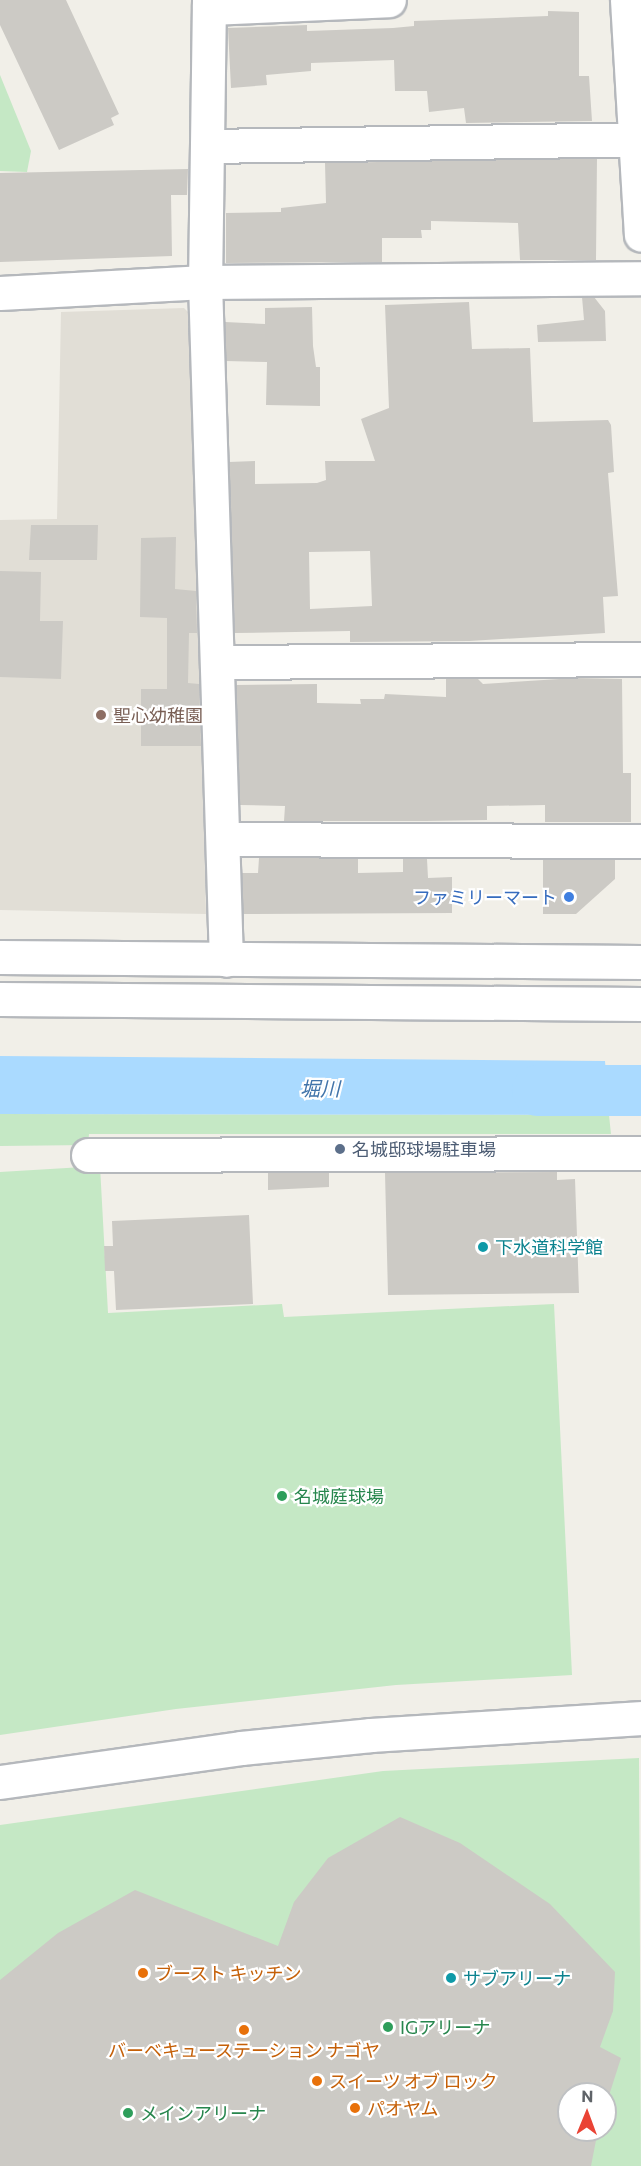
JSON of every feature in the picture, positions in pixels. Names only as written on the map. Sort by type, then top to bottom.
[{"type":"street","points":[[226,960],[206,282],[209,4],[389,0]]},
{"type":"street","points":[[627,0],[641,235]]},
{"type":"street","points":[[207,146],[636,139]]},
{"type":"street","points":[[0,293],[206,282],[641,278]]},
{"type":"street","points":[[218,662],[641,659]]},
{"type":"street","points":[[223,839],[641,841]]},
{"type":"street","points":[[0,957],[641,962]]},
{"type":"street","points":[[0,999],[641,1004]]},
{"type":"street","points":[[88,1155],[641,1153]]},
{"type":"street","points":[[0,1782],[241,1748],[371,1735],[641,1718]]},
{"type":"shaded area","name":"聖心幼稚園","points":[[184,308],[192,316],[206,914],[0,910],[0,520],[57,519],[61,312]]},
{"type":"green space","points":[[0,75],[31,151],[27,172],[0,171]]},
{"type":"green space","points":[[0,1114],[609,1115],[611,1134],[89,1134],[88,1145],[0,1146]]},
{"type":"green space","name":"名城庭球場","points":[[100,1166],[108,1313],[282,1304],[284,1317],[554,1304],[572,1675],[396,1685],[176,1709],[0,1735],[0,1172]]},
{"type":"green space","points":[[639,1758],[641,2166],[0,2166],[0,1825],[383,1771]]},
{"type":"water","points":[[0,1056],[605,1061],[609,1115],[0,1114]]},
{"type":"building","points":[[0,0],[66,0],[119,114],[111,118],[114,125],[59,150],[0,25]]},
{"type":"building","points":[[548,11],[579,12],[579,76],[589,76],[592,121],[466,123],[464,108],[429,112],[427,91],[395,91],[394,60],[311,63],[311,71],[266,75],[267,85],[231,88],[228,28],[307,25],[307,31],[393,28],[414,26],[414,21],[548,16]]},
{"type":"building","points":[[597,158],[596,260],[520,260],[518,223],[431,221],[431,230],[421,230],[422,238],[382,238],[382,262],[226,263],[226,213],[281,212],[281,208],[326,203],[325,163]]},
{"type":"building","points":[[188,169],[187,195],[171,195],[172,256],[0,262],[0,173]]},
{"type":"building","points":[[582,297],[594,297],[605,311],[606,341],[538,342],[537,325],[584,320]]},
{"type":"building","points":[[469,302],[472,349],[530,348],[533,422],[608,420],[611,425],[614,472],[608,473],[618,596],[603,597],[605,633],[469,641],[350,642],[350,631],[235,633],[229,462],[255,461],[255,484],[317,483],[326,480],[325,461],[375,461],[361,419],[389,408],[385,305]],"holes":[[[370,551],[372,606],[310,609],[309,552]]]},
{"type":"building","points":[[312,307],[313,346],[316,367],[320,367],[320,406],[266,405],[267,362],[226,361],[225,322],[265,324],[265,308]]},
{"type":"building","points":[[31,525],[98,525],[97,560],[29,560]]},
{"type":"building","points":[[176,537],[175,589],[196,591],[197,633],[189,633],[188,683],[199,684],[201,746],[141,746],[141,689],[167,689],[167,618],[140,617],[141,538]]},
{"type":"building","points":[[0,571],[41,572],[40,621],[63,621],[61,679],[0,677]]},
{"type":"building","points":[[575,678],[622,679],[623,773],[631,773],[631,822],[545,822],[545,805],[487,806],[487,820],[284,821],[285,806],[240,805],[236,685],[317,684],[317,703],[361,704],[360,699],[384,699],[385,694],[446,697],[446,679],[478,679],[483,684]]},
{"type":"building","points":[[259,858],[358,858],[358,873],[403,872],[403,859],[427,859],[428,878],[452,877],[452,913],[243,914],[242,873],[258,873]]},
{"type":"building","name":"ファミリーマート","points":[[543,859],[615,860],[615,879],[576,914],[543,914]]},
{"type":"building","points":[[557,1172],[557,1180],[575,1179],[579,1293],[388,1295],[385,1173]]},
{"type":"building","points":[[268,1173],[329,1173],[329,1187],[268,1190]]},
{"type":"building","points":[[249,1215],[253,1304],[116,1310],[114,1271],[105,1271],[104,1246],[113,1246],[112,1221]]},
{"type":"building","points":[[400,1817],[460,1843],[550,1904],[615,1972],[613,2011],[600,2047],[621,2058],[613,2082],[557,2082],[557,2142],[596,2142],[591,2166],[0,2166],[0,1980],[58,1933],[135,1890],[278,1946],[294,1902],[328,1858]]},
{"type":"waterway","name":"堀川","points":[[537,1090],[641,1090]]},
{"type":"place","name":"聖心幼稚園","points":[[101,715]]},
{"type":"place","name":"ファミリーマート","points":[[569,897]]},
{"type":"place","name":"名城邸球場駐車場","points":[[340,1149]]},
{"type":"place","name":"下水道科学館","points":[[483,1247]]},
{"type":"place","name":"名城庭球場","points":[[282,1496]]},
{"type":"place","name":"ブースト キッチン","points":[[143,1973]]},
{"type":"place","name":"サブアリーナ","points":[[451,1978]]},
{"type":"place","name":"IGアリーナ","points":[[388,2027]]},
{"type":"place","name":"バーベキューステーション ナゴヤ","points":[[244,2030]]},
{"type":"place","name":"スイーツ オブ ロック","points":[[317,2081]]},
{"type":"place","name":"パオヤム","points":[[355,2108]]},
{"type":"place","name":"メインアリーナ","points":[[128,2113]]}]
